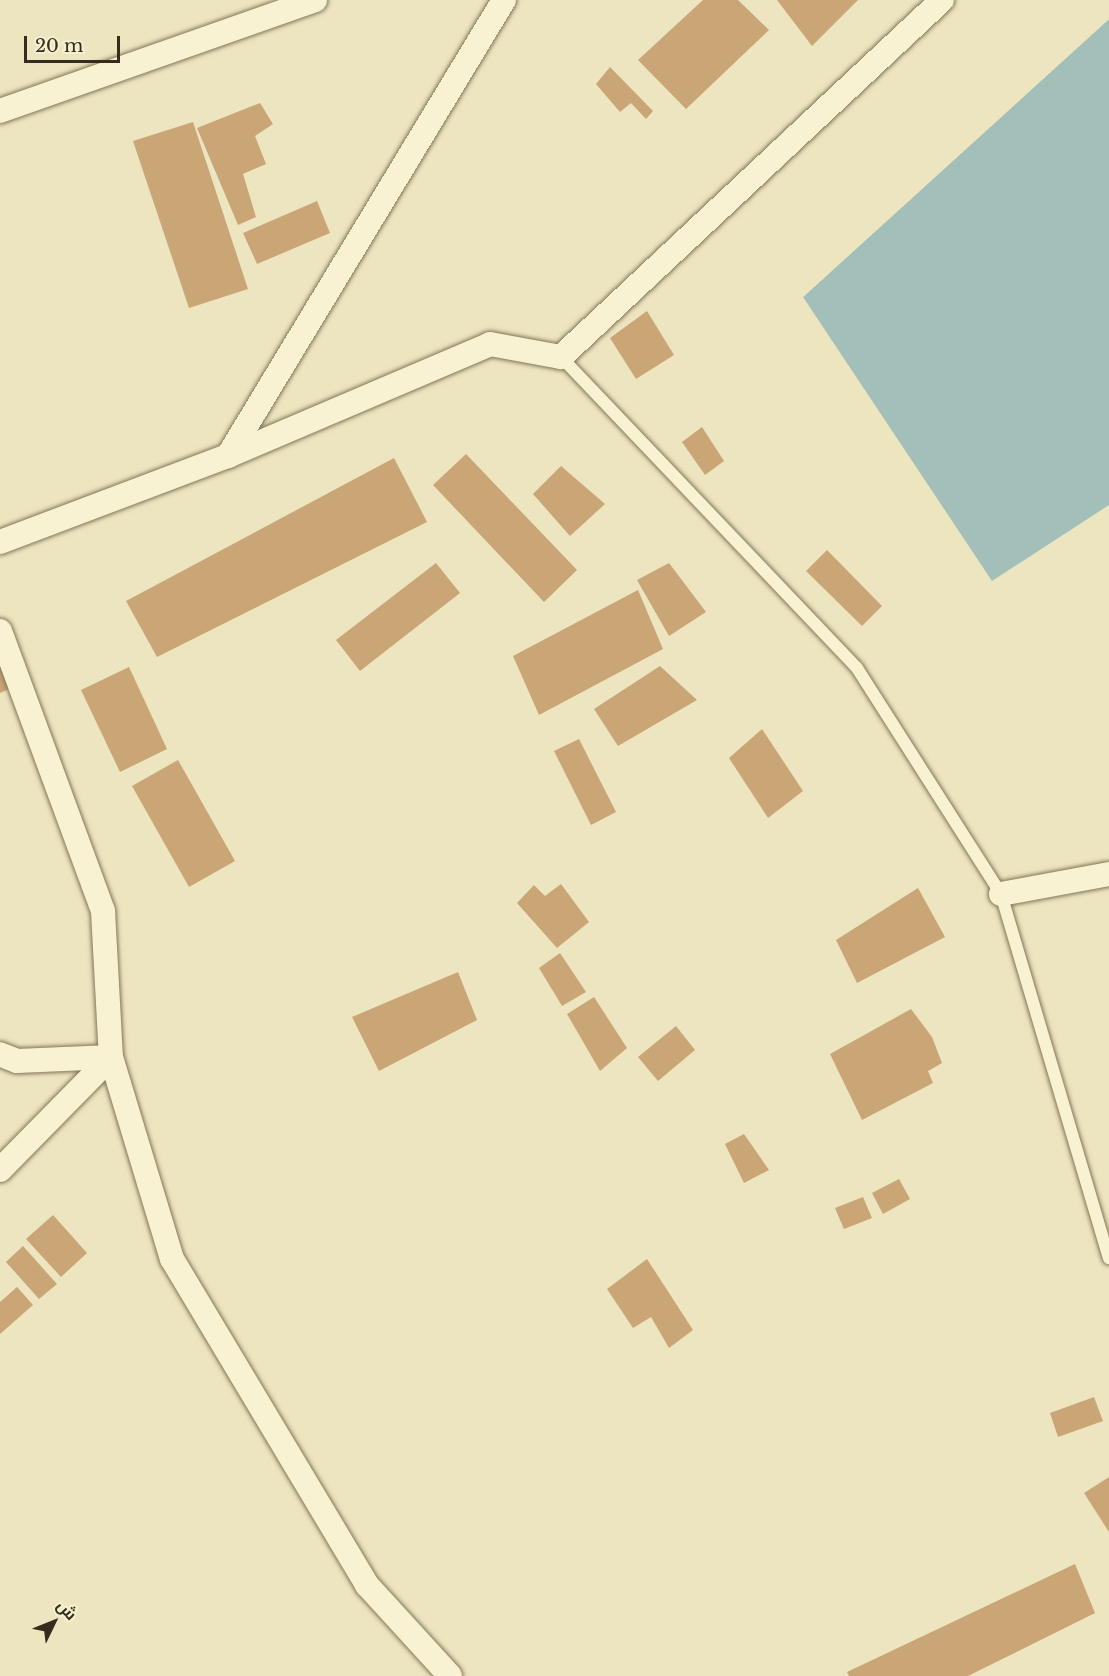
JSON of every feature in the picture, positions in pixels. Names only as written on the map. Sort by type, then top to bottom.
[{"type":"street","points":[[228,456],[504,0]]},
{"type":"street","points":[[0,542],[228,456],[490,345],[561,357],[942,0]]},
{"type":"street","points":[[0,111],[309,1]]},
{"type":"street","points":[[0,631],[103,911],[111,1057],[172,1259],[367,1585],[450,1676]]},
{"type":"street","points":[[1001,894],[1109,874]]},
{"type":"street","points":[[0,1054],[17,1061],[111,1057]]},
{"type":"street","points":[[0,1170],[111,1057]]},
{"type":"lane","points":[[561,357],[857,668],[1001,894],[1109,1258]]},
{"type":"water","points":[[1109,19],[1109,505],[992,581],[803,297]]},
{"type":"pier","points":[[1109,16],[1109,19],[803,297],[801,294]]},
{"type":"building","points":[[703,0],[738,0],[769,30],[686,109],[638,60]]},
{"type":"building","points":[[777,0],[858,0],[812,46]]},
{"type":"building","points":[[610,67],[653,111],[646,119],[631,103],[620,112],[596,84]]},
{"type":"building","points":[[260,103],[273,124],[255,136],[266,164],[243,174],[256,217],[238,225],[197,128]]},
{"type":"building","points":[[193,122],[248,289],[189,308],[133,141]]},
{"type":"building","points":[[317,201],[330,233],[257,264],[243,233]]},
{"type":"building","points":[[647,311],[674,355],[636,379],[610,338]]},
{"type":"building","points":[[702,427],[724,461],[705,475],[682,442]]},
{"type":"building","points":[[466,454],[577,570],[544,602],[433,485]]},
{"type":"building","points":[[394,458],[427,522],[157,657],[126,601]]},
{"type":"building","points":[[561,466],[605,504],[570,536],[533,494]]},
{"type":"building","points":[[827,550],[882,606],[862,626],[806,571]]},
{"type":"building","points":[[436,563],[460,593],[360,671],[336,640]]},
{"type":"building","points":[[669,563],[706,612],[669,636],[637,580]]},
{"type":"building","points":[[638,590],[663,649],[539,715],[513,656]]},
{"type":"building","points":[[0,652],[14,687],[0,693]]},
{"type":"building","points":[[660,666],[697,700],[618,746],[594,709]]},
{"type":"building","points":[[129,667],[167,749],[120,772],[81,690]]},
{"type":"building","points":[[762,729],[803,791],[768,818],[729,758]]},
{"type":"building","points":[[579,739],[616,812],[591,825],[554,751]]},
{"type":"building","points":[[178,760],[235,861],[189,887],[132,786]]},
{"type":"building","points":[[561,884],[589,922],[557,948],[517,903],[534,885],[545,896]]},
{"type":"building","points":[[918,888],[945,937],[857,983],[836,940]]},
{"type":"building","points":[[560,953],[586,992],[562,1006],[539,968]]},
{"type":"building","points":[[458,972],[477,1020],[379,1071],[352,1017]]},
{"type":"building","points":[[594,997],[627,1048],[600,1071],[567,1014]]},
{"type":"building","points":[[911,1009],[932,1037],[942,1063],[928,1071],[933,1083],[862,1120],[830,1054]]},
{"type":"building","points":[[676,1026],[695,1050],[658,1081],[638,1057]]},
{"type":"building","points":[[744,1134],[769,1170],[744,1183],[725,1144]]},
{"type":"building","points":[[899,1179],[910,1199],[883,1214],[872,1193]]},
{"type":"building","points":[[863,1197],[872,1218],[844,1229],[835,1208]]},
{"type":"building","points":[[53,1215],[87,1253],[61,1277],[26,1239]]},
{"type":"building","points":[[23,1246],[57,1284],[39,1299],[6,1262]]},
{"type":"building","points":[[647,1259],[693,1330],[669,1348],[651,1317],[633,1328],[607,1289]]},
{"type":"building","points":[[17,1287],[33,1305],[0,1334],[0,1302]]},
{"type":"building","points":[[1094,1397],[1103,1421],[1058,1437],[1050,1413]]},
{"type":"building","points":[[1109,1477],[1109,1532],[1084,1493]]},
{"type":"building","points":[[1075,1564],[1095,1613],[968,1676],[849,1676],[847,1672]]}]
